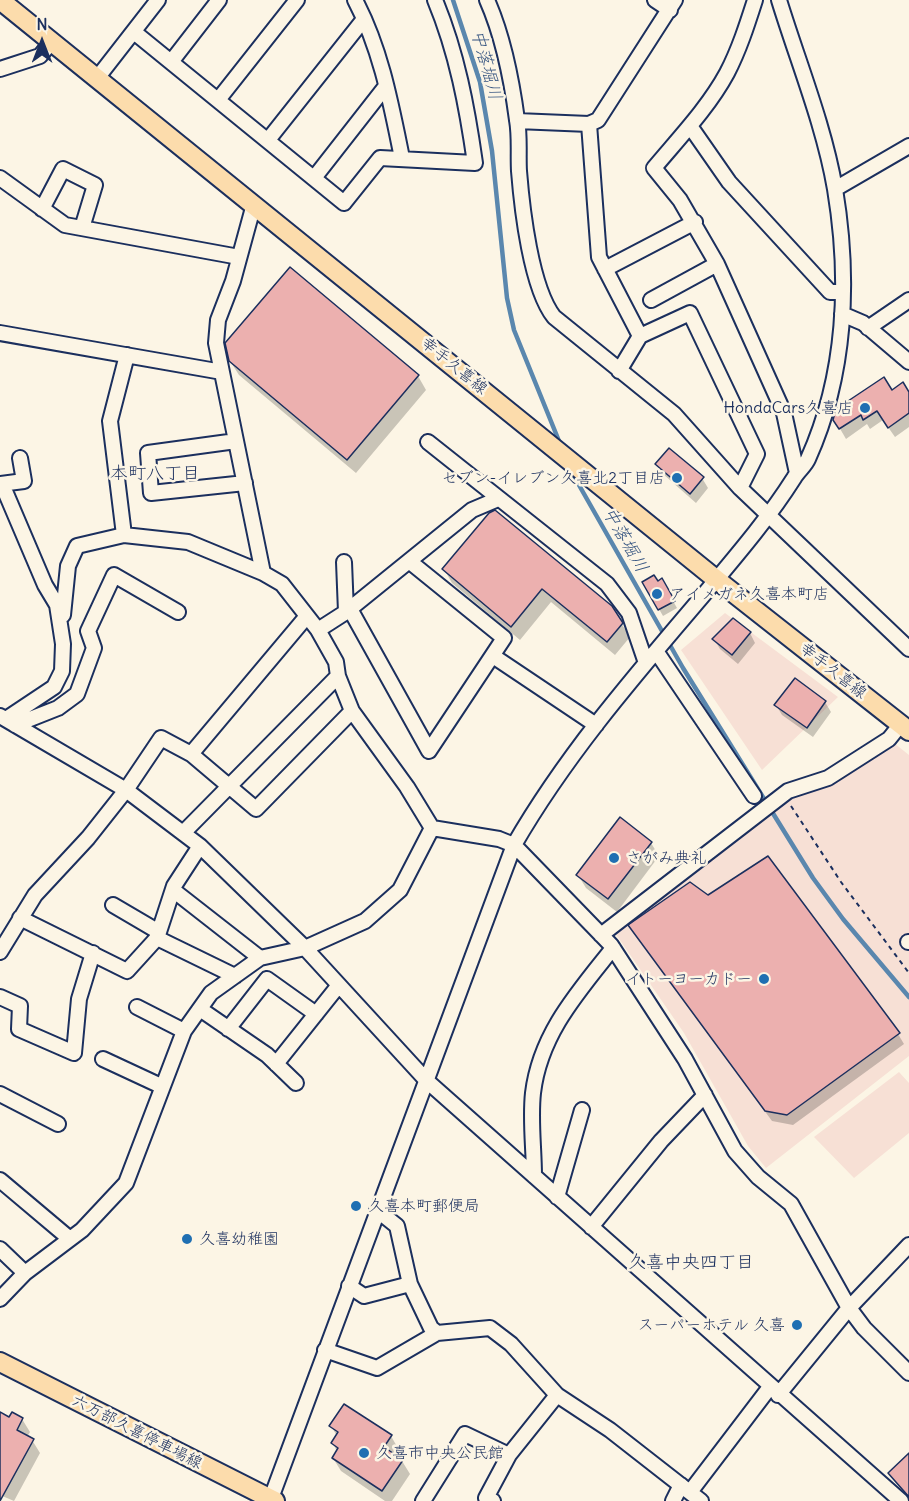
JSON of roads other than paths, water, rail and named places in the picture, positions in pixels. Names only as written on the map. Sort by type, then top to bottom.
[{"type":"main road","name":"幸手久喜線","points":[[0,0],[717,579],[905,727]]},
{"type":"main road","name":"六万部久喜停車場線","points":[[0,1362],[272,1500]]},
{"type":"street","points":[[98,77],[158,0]]},
{"type":"street","points":[[171,62],[219,0]]},
{"type":"street","points":[[218,100],[297,0]]},
{"type":"street","points":[[355,0],[364,19],[386,86],[402,158]]},
{"type":"street","points":[[134,32],[345,203],[381,158],[475,163],[468,111],[458,65],[435,0]]},
{"type":"street","points":[[517,121],[589,124],[598,120],[672,5],[655,0]]},
{"type":"street","points":[[755,0],[742,39],[726,74],[690,126],[654,168],[695,222],[717,264],[784,413],[797,474]]},
{"type":"street","points":[[272,1500],[377,1210],[514,845],[554,778],[646,663],[770,516],[807,462],[832,393],[842,314],[841,250],[835,189],[818,119],[779,0]]},
{"type":"street","points":[[491,1],[517,121],[519,171],[525,225],[545,306],[554,317],[674,414],[740,488],[860,605],[909,649]]},
{"type":"street","points":[[268,140],[364,19]]},
{"type":"street","points":[[0,69],[40,56],[52,41]]},
{"type":"street","points":[[314,178],[386,86]]},
{"type":"street","points":[[589,124],[599,257],[640,336]]},
{"type":"street","points":[[690,126],[729,182],[830,292],[842,292]]},
{"type":"street","points":[[835,189],[909,146]]},
{"type":"street","points":[[42,209],[63,169],[95,185],[82,228]]},
{"type":"street","points":[[0,178],[65,225],[239,257]]},
{"type":"street","points":[[254,204],[218,320],[216,343],[263,573]]},
{"type":"street","points":[[605,269],[695,222]]},
{"type":"street","points":[[651,300],[717,264]]},
{"type":"street","points":[[868,328],[909,300]]},
{"type":"street","points":[[620,371],[640,336],[690,313],[757,454],[740,488]]},
{"type":"street","points":[[842,314],[868,328],[909,362]]},
{"type":"street","points":[[0,333],[222,372]]},
{"type":"street","points":[[124,535],[110,421],[127,355]]},
{"type":"street","points":[[236,441],[148,453],[151,493],[245,483]]},
{"type":"street","points":[[428,442],[607,584],[629,613],[646,663]]},
{"type":"street","points":[[7,720],[54,687],[62,671],[61,632],[57,605],[45,585],[1,484],[24,481],[20,458]]},
{"type":"street","points":[[318,630],[348,610],[472,510],[498,499]]},
{"type":"street","points":[[61,632],[68,566],[77,546],[124,535],[188,542],[263,573],[282,584],[318,630],[336,662],[338,676],[352,711],[407,787],[432,828],[499,839],[514,845],[613,948],[685,1059],[742,1161],[791,1204],[849,1308],[864,1328],[909,1373]]},
{"type":"street","points":[[344,562],[348,610],[429,751],[504,638],[409,561]]},
{"type":"street","points":[[7,720],[57,708],[77,694],[93,648],[88,631],[114,575],[178,612]]},
{"type":"street","points":[[191,754],[307,616]]},
{"type":"street","points":[[656,651],[754,796]]},
{"type":"street","points":[[493,656],[596,725]]},
{"type":"street","points":[[183,833],[338,676]]},
{"type":"street","points":[[0,952],[4,933],[20,918],[35,895],[88,838],[126,790],[162,738],[191,754],[256,809],[352,711]]},
{"type":"street","points":[[7,720],[126,790],[200,846],[305,948],[427,1081],[774,1391],[901,1501]]},
{"type":"street","points":[[601,935],[788,791],[828,778],[905,727]]},
{"type":"street","points":[[0,1299],[25,1273],[70,1239],[112,1201],[126,1183],[139,1156],[162,1086],[184,1031],[211,993],[260,958],[305,948],[365,921],[400,890],[432,828]]},
{"type":"street","points":[[20,918],[127,970],[158,935],[173,890],[200,846]]},
{"type":"street","points":[[173,890],[260,958]]},
{"type":"street","points":[[113,905],[158,935],[235,976]]},
{"type":"street","points":[[534,1176],[533,1093],[542,1052],[566,1007],[613,948]]},
{"type":"street","points":[[0,996],[20,1006],[19,1029],[74,1053],[79,999],[93,953]]},
{"type":"street","points":[[228,1029],[267,979],[316,1014]]},
{"type":"street","points":[[276,1064],[339,985]]},
{"type":"street","points":[[137,1007],[184,1031]]},
{"type":"street","points":[[200,1010],[276,1064],[296,1083]]},
{"type":"street","points":[[103,1059],[162,1086]]},
{"type":"street","points":[[0,1094],[58,1124]]},
{"type":"street","points":[[591,1227],[661,1141],[705,1095]]},
{"type":"street","points":[[557,1197],[582,1110]]},
{"type":"street","points":[[0,1180],[70,1239]]},
{"type":"street","points":[[377,1210],[397,1226],[410,1284],[431,1328],[437,1333]]},
{"type":"street","points":[[0,1249],[25,1273]]},
{"type":"street","points":[[673,1501],[691,1493],[774,1391],[849,1308],[906,1253]]},
{"type":"street","points":[[349,1286],[364,1296],[410,1284]]},
{"type":"street","points":[[326,1350],[377,1368],[437,1333],[490,1328],[512,1344],[557,1395],[610,1431],[691,1493]]},
{"type":"street","points":[[493,1501],[486,1498],[509,1455],[557,1395]]},
{"type":"street","points":[[423,1501],[465,1434],[509,1455]]},
{"type":"waterway","name":"中落堀川","points":[[453,0],[480,82],[492,151],[507,298],[514,330],[561,446]]},
{"type":"waterway","name":"中落堀川","points":[[571,471],[683,668],[813,878],[843,919],[909,997]]},
{"type":"place","name":"HondaCars久喜店","points":[[865,408]]},
{"type":"place","name":"セブン-イレブン久喜北2丁目店","points":[[677,478]]},
{"type":"place","name":"アイメガネ久喜本町店","points":[[657,594]]},
{"type":"place","name":"さがみ典礼","points":[[614,858]]},
{"type":"place","name":"イトーヨーカドー","points":[[764,979]]},
{"type":"place","name":"久喜本町郵便局","points":[[356,1206]]},
{"type":"place","name":"久喜幼稚園","points":[[187,1239]]},
{"type":"place","name":"スーパーホテル 久喜","points":[[797,1325]]},
{"type":"place","name":"久喜市中央公民館","points":[[364,1453]]},
{"type":"district","name":"本町八丁目","points":[[155,474]]},
{"type":"district","name":"久喜中央四丁目","points":[[691,1263]]}]
